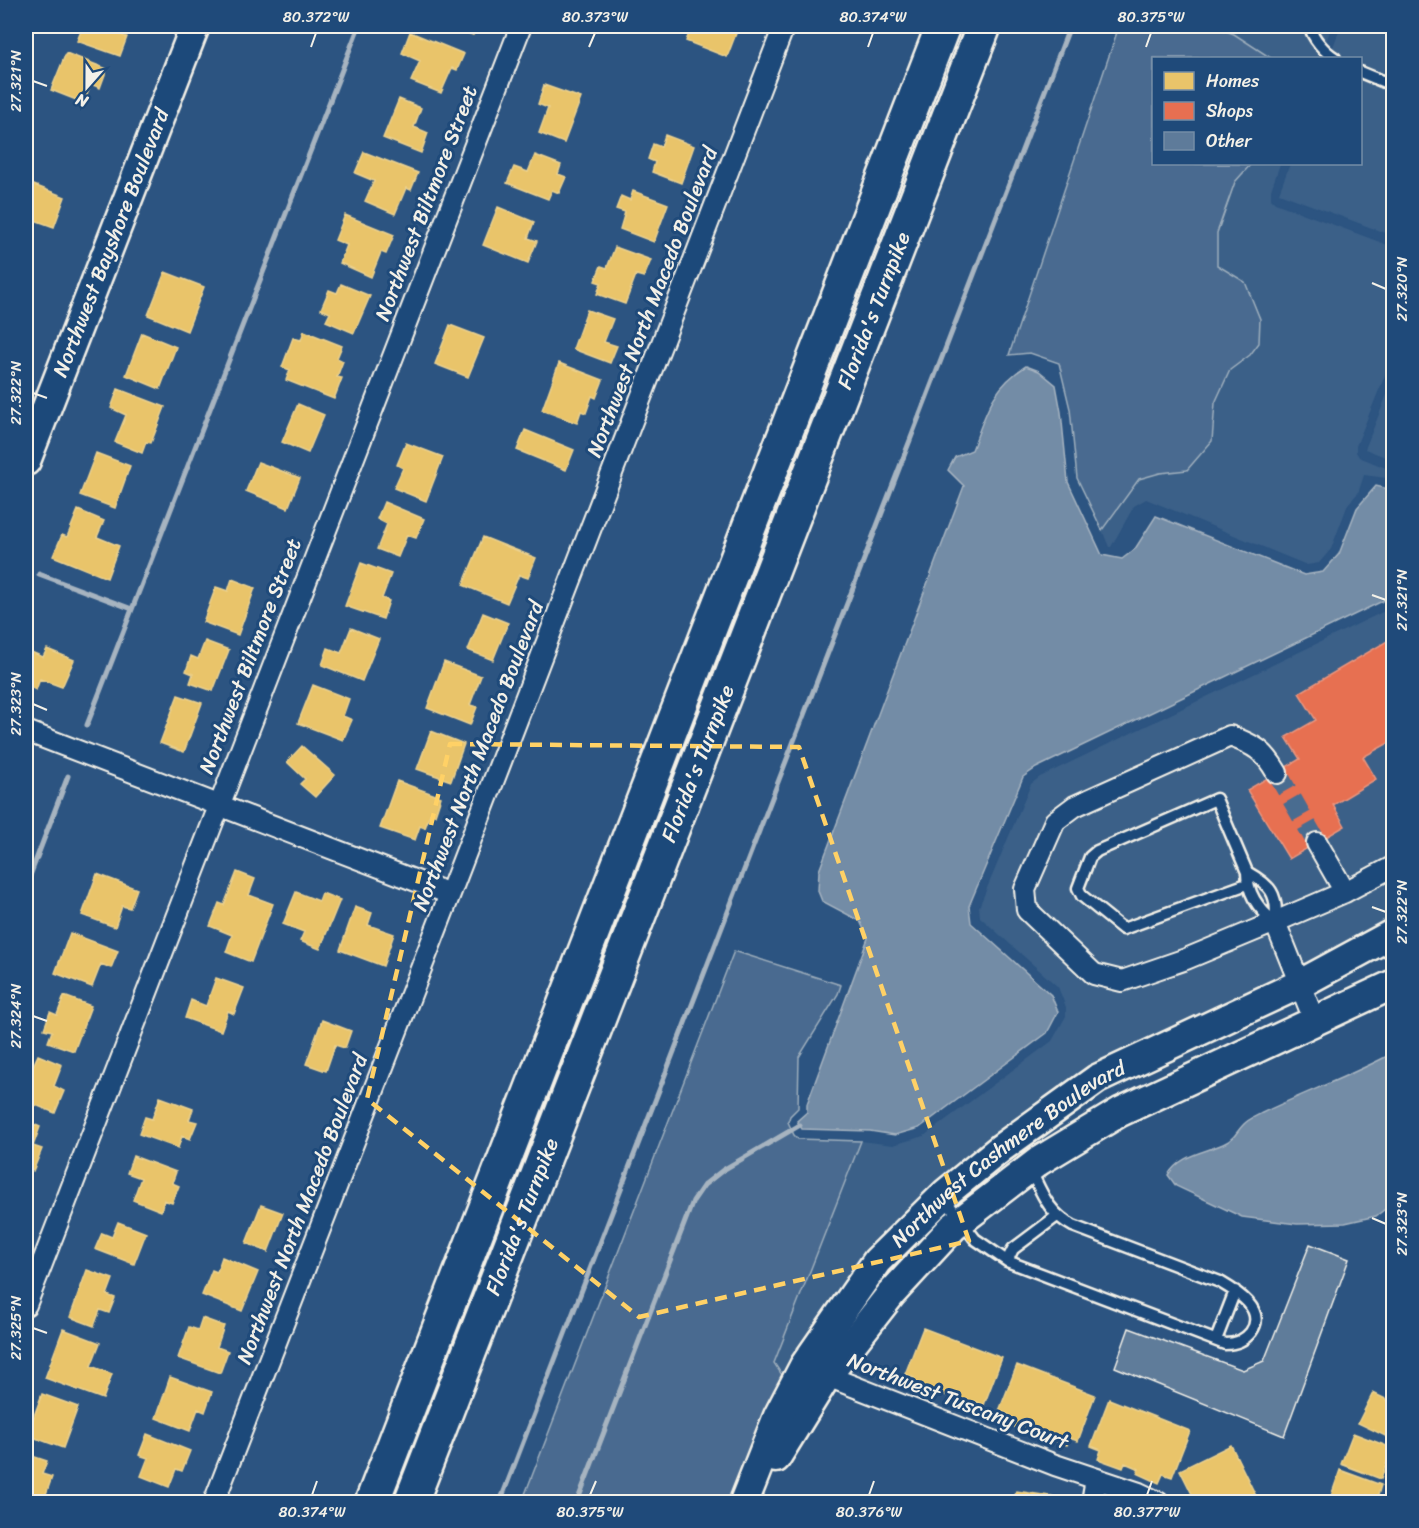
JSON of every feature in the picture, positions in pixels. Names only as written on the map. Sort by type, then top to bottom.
[{"type":"highway","name":"Florida's Turnpike","points":[[372,1503],[631,828],[943,26]]},
{"type":"highway","name":"Florida's Turnpike","points":[[411,1503],[984,26]]},
{"type":"street","name":"Northwest Bayshore Boulevard","points":[[26,461],[31,428],[195,26]]},
{"type":"street","name":"Northwest Biltmore Street","points":[[26,1305],[520,26]]},
{"type":"street","name":"Northwest North Macedo Boulevard","points":[[214,1503],[784,26]]},
{"type":"street","points":[[26,731],[450,894]]},
{"type":"street","points":[[1277,773],[1268,758],[1253,745],[1230,736],[1075,807],[1054,822],[1025,889],[1027,910],[1094,974],[1122,981],[1186,959],[1275,922],[1345,892],[1394,866]]},
{"type":"street","points":[[1317,843],[1345,892]]},
{"type":"street","points":[[1275,922],[1315,1022]]},
{"type":"street","name":"Northwest Cashmere Boulevard","points":[[753,1503],[795,1425],[815,1371],[877,1261],[942,1196],[1001,1148],[1097,1080],[1300,984],[1394,933]]},
{"type":"street","name":"Northwest Cashmere Boulevard","points":[[744,1503],[778,1416],[815,1371],[962,1221],[1030,1168],[1120,1112],[1394,984]]},
{"type":"street","name":"Northwest Tuscany Court","points":[[815,1371],[1158,1503]]},
{"type":"street","points":[[1092,1503],[1096,1479]]},
{"type":"lane","points":[[1310,26],[1326,53],[1333,57]]},
{"type":"lane","points":[[1362,73],[1394,86]]},
{"type":"lane","points":[[1247,884],[1123,929],[1082,896],[1078,888],[1090,857],[1097,851],[1216,799],[1246,872],[1247,884],[1260,910],[1275,922]]},
{"type":"lane","points":[[1246,872],[1264,882],[1273,895],[1277,905],[1275,922]]},
{"type":"lane","points":[[942,1196],[975,1239],[1007,1261],[1225,1344],[1234,1344],[1253,1330],[1256,1320],[1255,1312],[1235,1291],[1220,1282],[1073,1226],[1057,1216],[1050,1210],[1030,1168]]},
{"type":"lane","points":[[1007,1261],[1013,1250],[1057,1216]]},
{"type":"lane","points":[[1216,1340],[1235,1291]]},
{"type":"highlighted area","points":[[450,744],[799,747],[969,1241],[639,1317],[367,1099]]},
{"type":"shaded area","points":[[1119,26],[1213,26],[1234,34],[1269,57],[1152,57],[1152,165],[1250,165],[1235,182],[1217,233],[1217,265],[1245,282],[1260,319],[1259,343],[1250,355],[1230,370],[1215,403],[1212,441],[1187,470],[1160,473],[1139,479],[1102,530],[1077,478],[1070,409],[1059,363],[1030,353],[1009,355]]},
{"type":"shaded area","points":[[1213,26],[1329,26],[1330,31],[1320,57],[1269,57],[1234,34]]},
{"type":"shaded area","points":[[1339,26],[1393,26],[1393,236],[1279,193],[1290,165],[1362,165],[1362,57],[1329,57]]},
{"type":"shaded area","points":[[1250,165],[1280,165],[1271,190],[1271,199],[1275,203],[1393,247],[1393,356],[1356,446],[1356,452],[1359,457],[1393,471],[1393,479],[1364,475],[1358,493],[1348,504],[1331,549],[1319,563],[1307,565],[1146,499],[1134,506],[1111,547],[1102,530],[1139,479],[1160,473],[1212,441],[1215,403],[1230,370],[1250,355],[1217,266],[1217,233],[1235,182]]},
{"type":"shaded area","points":[[1026,366],[1039,371],[1056,385],[1068,482],[1102,555],[1122,559],[1135,549],[1156,516],[1304,575],[1323,572],[1339,554],[1357,508],[1376,486],[1393,490],[1393,596],[1036,768],[1023,777],[969,906],[971,923],[1051,995],[1058,1012],[1047,1033],[919,1128],[895,1135],[870,1131],[802,1129],[797,1121],[807,1112],[807,1104],[868,938],[860,921],[822,901],[818,891],[819,871],[964,486],[948,470],[955,457],[972,450],[986,413],[997,393],[1014,374]]},
{"type":"shaded area","points":[[1393,380],[1393,460],[1365,449]]},
{"type":"shaded area","points":[[1393,607],[1393,922],[1305,971],[1263,918],[1287,979],[996,1140],[786,1381],[774,1363],[861,1141],[893,1145],[924,1136],[1052,1041],[1066,1016],[1066,1007],[1058,987],[980,917],[979,907],[1031,784],[1040,777]]},
{"type":"shaded area","points":[[734,951],[841,985],[838,994],[799,1057],[798,1108],[790,1116],[788,1122],[798,1139],[861,1141],[774,1363],[786,1381],[734,1502],[522,1502]]},
{"type":"shaded area","points":[[1393,1053],[1393,1203],[1376,1216],[1345,1223],[1297,1224],[1242,1217],[1176,1186],[1168,1175],[1173,1168],[1187,1158],[1230,1140],[1245,1123],[1254,1117]]},
{"type":"building: Homes","points":[[83,26],[114,26],[112,32],[127,37],[120,56],[77,41]]},
{"type":"building: Homes","points":[[448,26],[477,26],[473,35]]},
{"type":"building: Homes","points":[[692,26],[723,26],[737,31],[727,57],[686,41]]},
{"type":"building: Homes","points":[[410,32],[464,54],[457,70],[452,68],[441,93],[411,81],[420,61],[402,53]]},
{"type":"building: Homes","points":[[66,53],[107,69],[100,88],[91,84],[84,103],[51,90]]},
{"type":"building: Homes","points":[[544,85],[581,98],[564,143],[539,133],[548,108],[538,104]]},
{"type":"building: Homes","points":[[399,99],[421,108],[414,127],[428,133],[421,153],[383,138]]},
{"type":"building: Homes","points":[[665,135],[694,146],[681,183],[652,172],[655,162],[648,159],[653,144],[661,147]]},
{"type":"building: Homes","points":[[364,152],[418,173],[411,190],[406,188],[395,214],[365,201],[374,181],[355,173]]},
{"type":"building: Homes","points":[[535,155],[561,165],[558,174],[566,177],[559,193],[552,190],[548,199],[507,183],[514,167],[528,172]]},
{"type":"building: Homes","points":[[26,182],[65,197],[54,227],[26,217]]},
{"type":"building: Homes","points":[[633,191],[668,204],[654,242],[620,229],[625,212],[616,209],[621,196],[630,200]]},
{"type":"building: Homes","points":[[498,207],[534,222],[528,238],[537,241],[528,263],[483,245]]},
{"type":"building: Homes","points":[[345,215],[394,235],[386,254],[381,252],[371,277],[340,263],[347,245],[335,240]]},
{"type":"building: Homes","points":[[615,247],[651,260],[644,277],[636,275],[625,304],[597,294],[601,283],[595,281],[601,266],[607,268]]},
{"type":"building: Homes","points":[[165,272],[204,287],[187,331],[148,315]]},
{"type":"building: Homes","points":[[341,284],[370,296],[354,333],[326,321],[330,313],[321,309],[329,290],[337,293]]},
{"type":"building: Homes","points":[[587,310],[613,319],[604,342],[617,346],[610,363],[573,349]]},
{"type":"building: Homes","points":[[450,325],[484,338],[468,377],[435,364]]},
{"type":"building: Homes","points":[[304,331],[342,346],[337,358],[343,361],[337,377],[342,378],[334,399],[286,380],[290,370],[282,367],[293,338],[301,340]]},
{"type":"building: Homes","points":[[142,333],[176,347],[160,389],[126,375]]},
{"type":"building: Homes","points":[[559,363],[603,380],[596,398],[592,396],[586,413],[581,411],[577,423],[542,410]]},
{"type":"building: Homes","points":[[118,389],[165,407],[151,443],[146,442],[142,453],[115,442],[126,415],[111,408]]},
{"type":"building: Homes","points":[[298,404],[324,415],[308,453],[282,442]]},
{"type":"building: Homes","points":[[525,430],[574,450],[566,470],[517,450]]},
{"type":"building: Homes","points":[[406,443],[443,457],[426,501],[394,488],[403,468],[397,465]]},
{"type":"building: Homes","points":[[96,453],[130,466],[115,508],[80,495]]},
{"type":"building: Homes","points":[[258,462],[300,478],[288,508],[246,491]]},
{"type":"building: Homes","points":[[384,502],[424,519],[416,538],[407,535],[398,557],[377,549],[387,524],[377,519]]},
{"type":"building: Homes","points":[[78,510],[104,521],[97,537],[119,546],[107,578],[53,556],[62,535],[67,537]]},
{"type":"building: Homes","points":[[483,537],[536,558],[528,578],[519,575],[507,603],[463,585]]},
{"type":"building: Homes","points":[[361,563],[391,574],[382,598],[389,601],[383,619],[345,606]]},
{"type":"building: Homes","points":[[232,579],[255,588],[238,635],[203,622],[216,587],[228,591]]},
{"type":"building: Homes","points":[[483,613],[508,623],[493,660],[468,650]]},
{"type":"building: Homes","points":[[351,628],[379,639],[362,681],[322,665],[328,648],[341,653]]},
{"type":"building: Homes","points":[[205,641],[229,650],[213,691],[190,683],[193,674],[186,671],[191,656],[198,659]]},
{"type":"building: Homes","points":[[47,649],[74,660],[62,687],[40,679],[36,690],[26,685],[26,660],[29,651],[43,657]]},
{"type":"building: Homes","points":[[444,662],[481,676],[470,705],[477,707],[470,725],[427,708]]},
{"type":"building: Homes","points":[[313,685],[349,699],[343,716],[352,720],[343,740],[298,723]]},
{"type":"building: Homes","points":[[178,695],[202,703],[184,752],[160,743]]},
{"type":"building: Homes","points":[[431,731],[464,744],[451,781],[417,769]]},
{"type":"building: Homes","points":[[302,746],[335,775],[315,797],[300,784],[305,779],[287,762]]},
{"type":"building: Homes","points":[[397,781],[441,797],[435,815],[430,814],[425,828],[420,826],[415,840],[380,828]]},
{"type":"building: Homes","points":[[237,872],[255,879],[249,895],[273,904],[251,962],[226,952],[232,935],[210,926],[219,903],[224,905]]},
{"type":"building: Homes","points":[[97,874],[137,889],[130,908],[122,906],[115,927],[82,915]]},
{"type":"building: Homes","points":[[296,892],[319,901],[322,893],[340,900],[320,949],[300,941],[304,932],[283,924]]},
{"type":"building: Homes","points":[[355,907],[372,913],[368,925],[394,934],[383,966],[340,950]]},
{"type":"building: Homes","points":[[70,933],[118,951],[111,968],[101,964],[92,987],[55,973]]},
{"type":"building: Homes","points":[[216,978],[244,988],[234,1014],[228,1011],[221,1031],[185,1018],[191,1000],[206,1006]]},
{"type":"building: Homes","points":[[64,996],[91,1006],[74,1051],[48,1042],[52,1031],[44,1029],[50,1012],[57,1015]]},
{"type":"building: Homes","points":[[322,1020],[351,1031],[345,1048],[335,1045],[326,1071],[306,1064]]},
{"type":"building: Homes","points":[[38,1055],[62,1065],[54,1086],[64,1091],[55,1113],[26,1101],[26,1066],[32,1068]]},
{"type":"building: Homes","points":[[160,1097],[193,1109],[189,1120],[197,1122],[190,1139],[182,1136],[178,1148],[139,1134],[145,1117],[152,1119]]},
{"type":"building: Homes","points":[[26,1121],[40,1127],[33,1146],[42,1149],[33,1171],[26,1168]]},
{"type":"building: Homes","points":[[133,1156],[176,1172],[172,1183],[179,1186],[172,1203],[164,1200],[161,1211],[133,1200],[141,1178],[127,1173]]},
{"type":"building: Homes","points":[[261,1205],[283,1213],[268,1252],[246,1243]]},
{"type":"building: Homes","points":[[118,1222],[146,1233],[134,1264],[95,1249],[102,1233],[112,1237]]},
{"type":"building: Homes","points":[[222,1257],[258,1272],[242,1311],[202,1295],[212,1270],[217,1272]]},
{"type":"building: Homes","points":[[87,1270],[113,1279],[107,1295],[115,1298],[109,1313],[100,1310],[94,1326],[70,1317]]},
{"type":"building: Homes","points":[[202,1318],[224,1326],[217,1347],[228,1351],[220,1373],[178,1358],[189,1327],[198,1330]]},
{"type":"building: Homes","points":[[923,1328],[1002,1358],[984,1405],[974,1401],[971,1409],[949,1400],[951,1397],[935,1391],[934,1394],[911,1385],[914,1378],[905,1374]]},
{"type":"building: Homes","points":[[63,1329],[100,1343],[91,1366],[112,1374],[103,1399],[45,1378]]},
{"type":"building: Homes","points":[[1017,1365],[1095,1395],[1078,1441],[1069,1438],[1067,1445],[1006,1424],[1009,1415],[999,1411]]},
{"type":"building: Homes","points":[[170,1377],[212,1392],[205,1412],[198,1409],[190,1431],[156,1418]]},
{"type":"building: Homes","points":[[1373,1393],[1394,1403],[1394,1440],[1358,1423]]},
{"type":"building: Homes","points":[[42,1394],[78,1407],[63,1448],[27,1435]]},
{"type":"building: Homes","points":[[1109,1399],[1190,1431],[1172,1477],[1163,1474],[1159,1483],[1137,1473],[1139,1469],[1125,1463],[1123,1468],[1098,1459],[1101,1450],[1091,1446]]},
{"type":"building: Homes","points":[[1353,1433],[1392,1448],[1381,1479],[1341,1464]]},
{"type":"building: Homes","points":[[147,1434],[190,1451],[182,1471],[176,1469],[169,1487],[141,1476],[148,1458],[139,1455]]},
{"type":"building: Homes","points":[[1231,1445],[1259,1502],[1196,1502],[1180,1470]]},
{"type":"building: Homes","points":[[26,1454],[47,1461],[42,1474],[52,1477],[45,1497],[34,1494],[31,1502],[26,1502]]},
{"type":"building: Homes","points":[[1340,1470],[1381,1485],[1377,1499],[1367,1495],[1364,1502],[1329,1502]]},
{"type":"building: Homes","points":[[1016,1491],[1064,1498],[1063,1502],[1014,1502]]},
{"type":"building: Shops","points":[[1394,637],[1394,740],[1363,757],[1376,779],[1333,805],[1345,826],[1289,859],[1247,790],[1300,759],[1286,737],[1316,720],[1299,693]]},
{"type":"building: Other","points":[[1310,1244],[1349,1259],[1284,1436],[1115,1367],[1129,1328],[1243,1370],[1264,1361]]},
{"type":"waterway","points":[[87,725],[359,26]]},
{"type":"waterway","points":[[500,1502],[1070,26]]},
{"type":"waterway","points":[[39,574],[132,609]]},
{"type":"waterway","points":[[26,886],[68,776]]},
{"type":"waterway","points":[[577,1502],[693,1201],[704,1185],[723,1170],[800,1125]]},
{"type":"tunnel","points":[[1277,773],[1317,843]]}]
